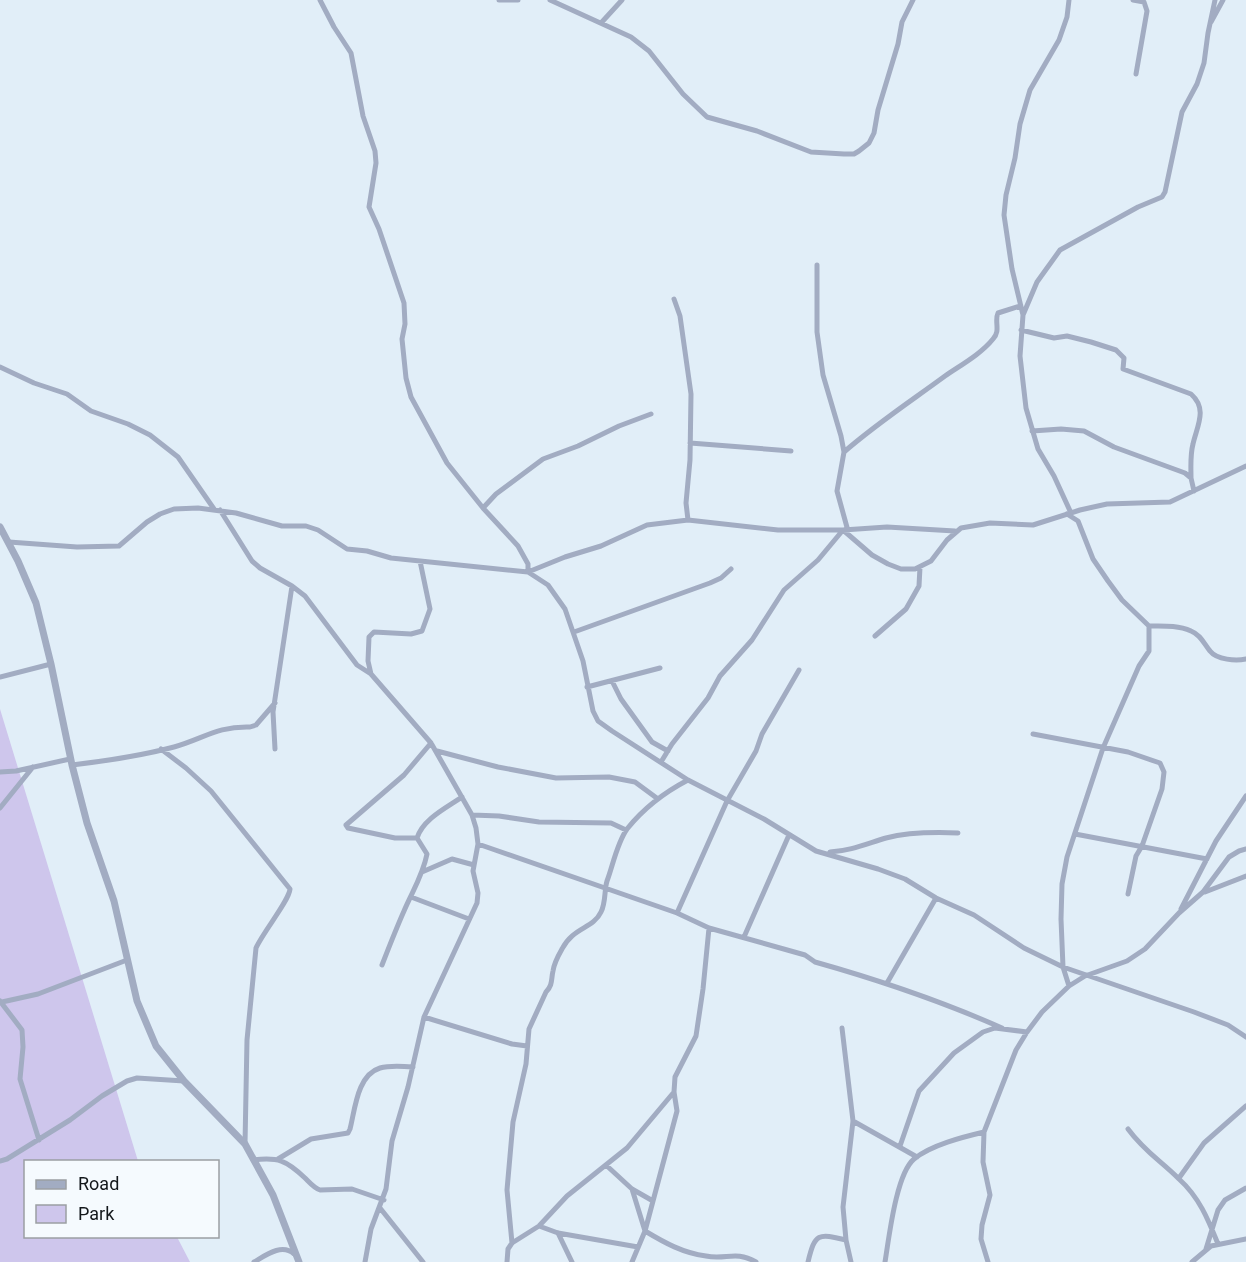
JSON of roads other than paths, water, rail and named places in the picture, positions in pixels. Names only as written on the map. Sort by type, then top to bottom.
[{"type":"street","points":[[320,0],[351,53],[363,116],[375,151],[376,164],[369,207],[379,229],[404,303],[405,324],[402,339],[406,378],[411,398],[447,464],[518,546],[528,564],[528,572]]},
{"type":"street","points":[[500,0],[518,0]]},
{"type":"street","points":[[550,0],[631,37],[649,51],[683,94],[707,117],[757,131],[811,152],[854,154],[869,143],[874,133],[902,22],[913,0]]},
{"type":"street","points":[[601,23],[622,0]]},
{"type":"street","points":[[1023,315],[1005,226],[1006,195],[1020,124],[1030,90],[1059,40],[1067,17],[1069,0]]},
{"type":"street","points":[[1133,0],[1144,2],[1147,5],[1136,74]]},
{"type":"street","points":[[1215,0],[1204,63],[1197,84],[1182,112],[1165,192],[1162,197],[1138,207],[1060,250],[1037,282],[1023,315],[1021,378],[1038,449],[1054,476],[1071,513],[1078,521],[1093,559],[1122,600],[1149,626],[1188,629],[1198,635],[1216,656],[1246,659]]},
{"type":"street","points":[[1210,23],[1223,0]]},
{"type":"street","points":[[817,265],[817,332],[823,375],[842,436],[844,452],[837,491],[845,530],[872,555],[888,564],[909,570],[931,561],[955,531]]},
{"type":"street","points":[[674,299],[680,316],[691,394],[690,460],[686,503],[688,520]]},
{"type":"street","points":[[844,452],[994,338],[998,331],[996,316],[998,313],[1020,306]]},
{"type":"street","points":[[1021,330],[1054,338],[1067,336],[1116,350],[1124,358],[1123,369],[1191,394],[1196,399],[1201,415],[1192,452],[1191,478],[1194,491]]},
{"type":"street","points":[[0,367],[34,383],[67,394],[91,411],[128,424],[150,435],[178,457],[252,561],[305,596],[357,665],[371,674],[431,743],[472,815],[478,844],[477,859],[474,865],[477,903],[424,1017],[392,1141],[384,1200],[371,1228],[366,1262]]},
{"type":"street","points":[[483,508],[496,494],[543,459],[651,414]]},
{"type":"street","points":[[1032,431],[1061,429],[1084,431],[1114,447],[1191,478]]},
{"type":"street","points":[[690,443],[790,451]]},
{"type":"street","points":[[528,572],[601,546],[647,525],[688,520],[778,530],[845,530],[887,527],[955,531],[990,523],[1033,525],[1107,504],[1170,502],[1246,466]]},
{"type":"street","points":[[9,542],[113,547],[124,542],[159,514],[174,509],[217,509],[282,526],[306,526],[318,530],[347,549],[367,551],[391,558],[528,572],[548,585],[565,609],[583,661],[587,687],[597,721],[688,780],[764,819],[816,851],[905,879],[936,898],[974,915],[1024,948],[1063,967],[1228,1025],[1246,1037]]},
{"type":"street","points":[[1071,513],[1078,521]]},
{"type":"street","points":[[0,527],[36,603],[71,762],[87,823],[114,901],[137,1001],[156,1046],[184,1081],[244,1144],[273,1195],[298,1260]]},
{"type":"street","points":[[661,762],[693,715],[708,698],[720,676],[752,640],[784,590],[818,560],[845,530]]},
{"type":"street","points":[[371,674],[368,642],[371,634],[379,632],[418,633],[422,631],[427,621],[430,609],[420,561]]},
{"type":"street","points":[[875,636],[906,609],[919,586],[920,567]]},
{"type":"street","points":[[574,632],[710,583],[721,578],[731,569]]},
{"type":"street","points":[[275,749],[273,712],[292,586]]},
{"type":"street","points":[[1069,986],[1063,967],[1061,919],[1062,884],[1067,857],[1103,747],[1149,651],[1149,626]]},
{"type":"street","points":[[0,677],[51,664]]},
{"type":"street","points":[[587,687],[660,668]]},
{"type":"street","points":[[676,913],[727,801],[799,670]]},
{"type":"street","points":[[612,681],[621,699],[652,742],[668,751]]},
{"type":"street","points":[[0,772],[71,762],[109,760],[175,747],[215,730],[256,725],[275,703]]},
{"type":"street","points":[[1033,734],[1145,756],[1160,763],[1164,772],[1162,789],[1142,846],[1136,856],[1128,894]]},
{"type":"street","points":[[417,838],[382,836],[348,828],[346,825],[404,775],[431,743]]},
{"type":"street","points":[[161,749],[206,786],[290,889],[288,897],[261,936],[256,948],[247,1040],[244,1144]]},
{"type":"street","points":[[437,751],[498,768],[545,777],[609,777],[635,782],[658,799]]},
{"type":"street","points":[[0,808],[33,768]]},
{"type":"street","points":[[512,1243],[507,1190],[510,1144],[525,1070],[529,1029],[550,988],[553,969],[561,950],[572,935],[600,915],[604,905],[605,887],[626,830],[658,799],[688,780]]},
{"type":"street","points":[[1179,914],[1223,829],[1246,796]]},
{"type":"street","points":[[417,838],[423,826],[462,797]]},
{"type":"street","points":[[472,815],[499,816],[539,822],[611,823],[626,830]]},
{"type":"street","points":[[826,853],[846,851],[886,838],[915,833],[958,833]]},
{"type":"street","points":[[1075,834],[1207,859]]},
{"type":"street","points":[[744,937],[789,835]]},
{"type":"street","points":[[382,965],[428,854],[417,838]]},
{"type":"street","points":[[478,844],[605,887],[676,913],[709,928],[805,955],[815,962],[887,983],[964,1011],[1002,1028],[1027,1032]]},
{"type":"street","points":[[988,1262],[981,1239],[982,1225],[990,1195],[983,1162],[984,1132],[1016,1050],[1027,1032],[1042,1012],[1069,986],[1086,976],[1127,961],[1145,949],[1203,892],[1229,857],[1246,849]]},
{"type":"street","points":[[422,872],[452,859],[474,865]]},
{"type":"street","points":[[1203,892],[1246,876]]},
{"type":"street","points":[[411,897],[469,919]]},
{"type":"street","points":[[887,983],[936,898]]},
{"type":"street","points":[[632,1262],[645,1231],[677,1111],[674,1092],[675,1077],[696,1035],[709,928]]},
{"type":"street","points":[[39,1140],[20,1079],[22,1030],[1,1001],[38,993],[127,960]]},
{"type":"street","points":[[424,1017],[512,1044],[527,1046]]},
{"type":"street","points":[[842,1028],[853,1121],[843,1194],[846,1240],[851,1262]]},
{"type":"street","points":[[900,1146],[919,1091],[934,1073],[970,1040],[983,1032],[1002,1028]]},
{"type":"street","points":[[253,1160],[278,1159],[311,1139],[348,1132],[362,1084],[374,1071],[393,1066],[413,1066]]},
{"type":"street","points":[[0,1161],[39,1140],[127,1081],[137,1078],[184,1081]]},
{"type":"street","points":[[507,1262],[508,1250],[512,1243],[539,1226],[567,1196],[627,1148],[674,1092]]},
{"type":"street","points":[[1179,1178],[1204,1143],[1246,1106]]},
{"type":"street","points":[[853,1121],[917,1157]]},
{"type":"street","points":[[1128,1129],[1139,1143],[1179,1178],[1201,1205],[1218,1244]]},
{"type":"street","points":[[885,1262],[903,1176],[912,1160],[945,1143],[984,1132]]},
{"type":"street","points":[[278,1159],[297,1171],[316,1188],[352,1189],[384,1200]]},
{"type":"street","points":[[606,1166],[632,1189],[653,1201]]},
{"type":"street","points":[[1206,1249],[1218,1210],[1225,1200],[1246,1188]]},
{"type":"street","points":[[632,1189],[645,1231],[676,1249],[717,1260],[739,1255],[756,1262]]},
{"type":"street","points":[[1239,1194],[1246,1196]]},
{"type":"street","points":[[380,1208],[423,1262]]},
{"type":"street","points":[[539,1226],[558,1233],[638,1247]]},
{"type":"street","points":[[558,1233],[572,1262]]},
{"type":"street","points":[[808,1262],[813,1242],[817,1239],[826,1236],[846,1240]]},
{"type":"street","points":[[1192,1262],[1206,1249],[1218,1244],[1246,1239]]},
{"type":"street","points":[[254,1262],[285,1249],[291,1251],[298,1260]]}]
